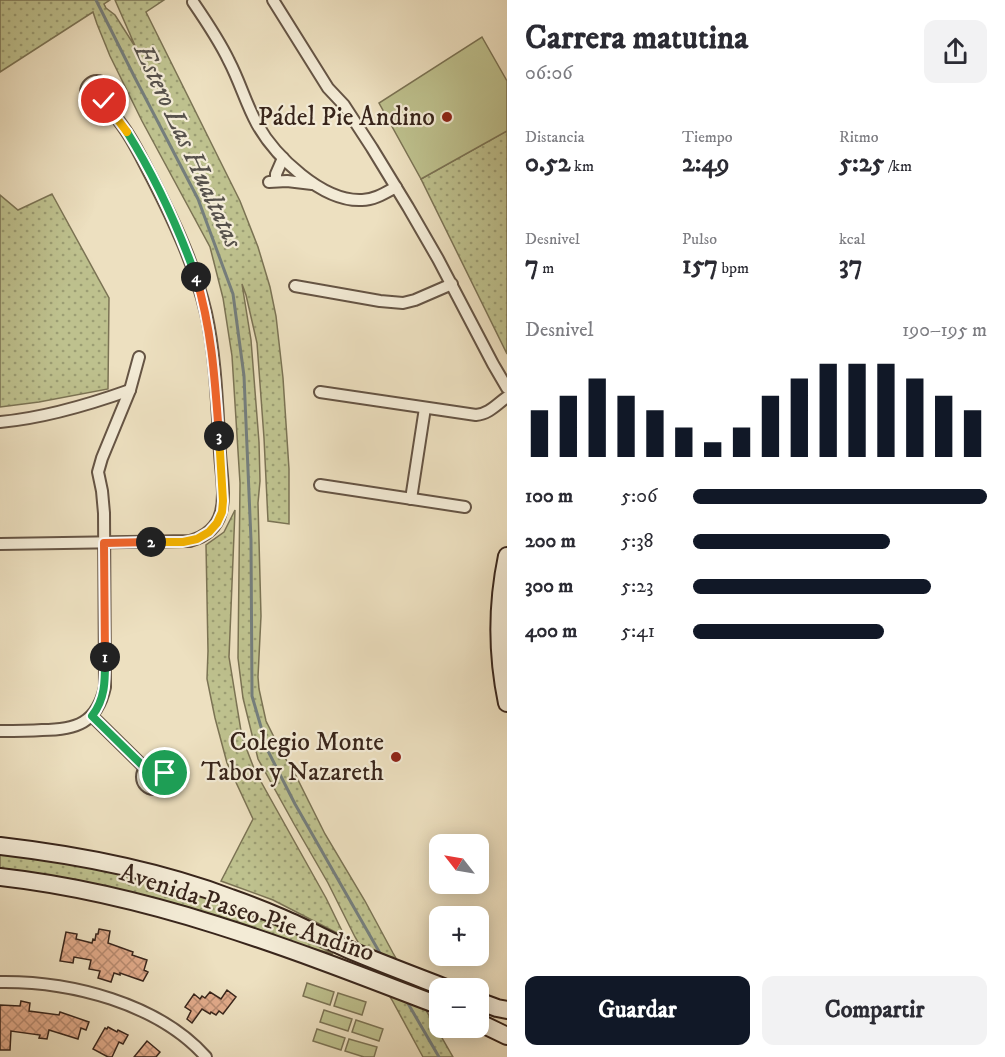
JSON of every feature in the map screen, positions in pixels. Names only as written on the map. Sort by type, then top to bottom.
[{"type":"main road","points":[[507,556],[501,592],[500,628],[501,662],[507,703]]},
{"type":"main road","name":"Avenida Paseo Pie Andino","points":[[0,846],[93,860],[187,883],[283,918],[353,952],[429,982]]},
{"type":"main road","name":"Avenida Paseo Pie Andino","points":[[0,877],[67,886],[194,917],[365,976],[429,1001]]},
{"type":"main road","points":[[489,1006],[507,1010]]},
{"type":"main road","points":[[489,1027],[507,1036]]},
{"type":"street","points":[[273,0],[328,88],[344,105],[396,187],[452,284],[507,388]]},
{"type":"street","points":[[194,2],[228,58],[259,127],[283,158],[312,184]]},
{"type":"street","points":[[0,544],[183,542],[197,539],[209,532],[217,523],[222,512],[213,357],[210,332],[201,295],[186,251],[158,189],[128,134],[104,101]]},
{"type":"street","points":[[283,158],[272,181],[312,184],[357,200],[376,197],[396,187]]},
{"type":"street","points":[[295,286],[403,303],[421,298],[452,284]]},
{"type":"street","points":[[0,731],[63,730],[82,724],[92,716],[100,704],[105,687],[103,499],[98,477],[99,465],[129,390],[139,357]]},
{"type":"street","points":[[0,422],[63,411],[129,390]]},
{"type":"street","points":[[320,392],[472,415],[481,415],[490,411],[507,397]]},
{"type":"street","points":[[411,499],[425,408]]},
{"type":"street","points":[[320,485],[465,507]]},
{"type":"street","points":[[92,716],[146,769]]},
{"type":"street","points":[[0,982],[40,983],[75,989],[132,1007],[169,1025],[206,1057]]},
{"type":"green space","points":[[0,0],[110,0],[104,4],[106,8],[115,15],[136,48],[115,0],[164,0],[146,12],[240,201],[258,247],[276,316],[289,469],[289,524],[268,521],[257,343],[242,284],[251,340],[259,442],[261,616],[258,677],[266,721],[325,834],[429,1015],[429,1038],[442,1038],[453,1057],[423,1057],[258,759],[243,698],[238,658],[240,483],[232,356],[223,298],[210,247],[142,121],[110,56],[93,12],[0,72]]},
{"type":"green space","name":"Pádel Pie Andino","points":[[482,37],[507,81],[507,131],[421,179],[379,103]]},
{"type":"green space","points":[[507,131],[507,354],[421,179]]},
{"type":"green space","points":[[52,194],[109,298],[108,389],[0,407],[0,195],[18,210]]},
{"type":"green space","points":[[235,510],[229,657],[242,737],[255,771],[326,898],[345,937],[273,900],[221,881],[253,819],[227,763],[207,679],[206,545],[224,532]]},
{"type":"green space","points":[[0,853],[89,865],[171,885],[266,918],[333,954],[0,871]]},
{"type":"green space","points":[[307,983],[334,992],[330,1005],[303,996]]},
{"type":"green space","points":[[338,993],[366,1002],[362,1015],[334,1006]]},
{"type":"green space","points":[[324,1010],[352,1019],[348,1031],[320,1022]]},
{"type":"green space","points":[[356,1020],[383,1029],[379,1041],[352,1032]]},
{"type":"green space","points":[[317,1029],[345,1038],[341,1050],[313,1041]]},
{"type":"green space","points":[[349,1039],[377,1047],[374,1057],[364,1057],[345,1051]]},
{"type":"building","points":[[99,929],[110,931],[108,943],[147,960],[144,970],[148,972],[143,981],[114,973],[111,982],[98,978],[100,971],[89,969],[91,960],[74,957],[73,963],[60,961],[66,932],[77,934],[76,939],[92,943]]},
{"type":"building","points":[[227,990],[236,997],[223,1014],[219,1011],[216,1015],[211,1012],[210,1014],[202,1009],[192,1023],[187,1019],[191,1011],[185,1007],[194,994],[200,999],[202,996],[205,998],[210,992],[221,999]]},
{"type":"building","points":[[21,1001],[30,1003],[29,1011],[59,1015],[60,1012],[89,1022],[86,1030],[81,1028],[78,1039],[49,1030],[47,1039],[39,1038],[40,1035],[11,1031],[10,1050],[0,1050],[0,1005],[20,1006]]},
{"type":"building","points":[[108,1027],[128,1035],[123,1044],[119,1042],[112,1057],[93,1049],[105,1028]]},
{"type":"building","points":[[147,1041],[160,1052],[156,1057],[134,1057]]},
{"type":"waterway","name":"Estero Las Hualtatas","points":[[96,0],[198,199],[233,294],[244,376],[251,540],[252,696],[268,751],[295,804],[381,955]]},
{"type":"waterway","name":"Estero Las Hualtatas","points":[[406,1000],[439,1057]]},
{"type":"place","name":"Pádel Pie Andino","points":[[447,117]]},
{"type":"place","name":"Colegio Monte Tabor y Nazareth","points":[[396,757]]},
{"type":"route","points":[[104,101],[128,134],[171,216],[201,295],[210,332],[213,357],[223,501],[222,512],[217,523],[203,536],[190,541],[104,543],[105,687],[100,704],[92,716],[146,769],[153,765],[163,769],[165,773]]}]
